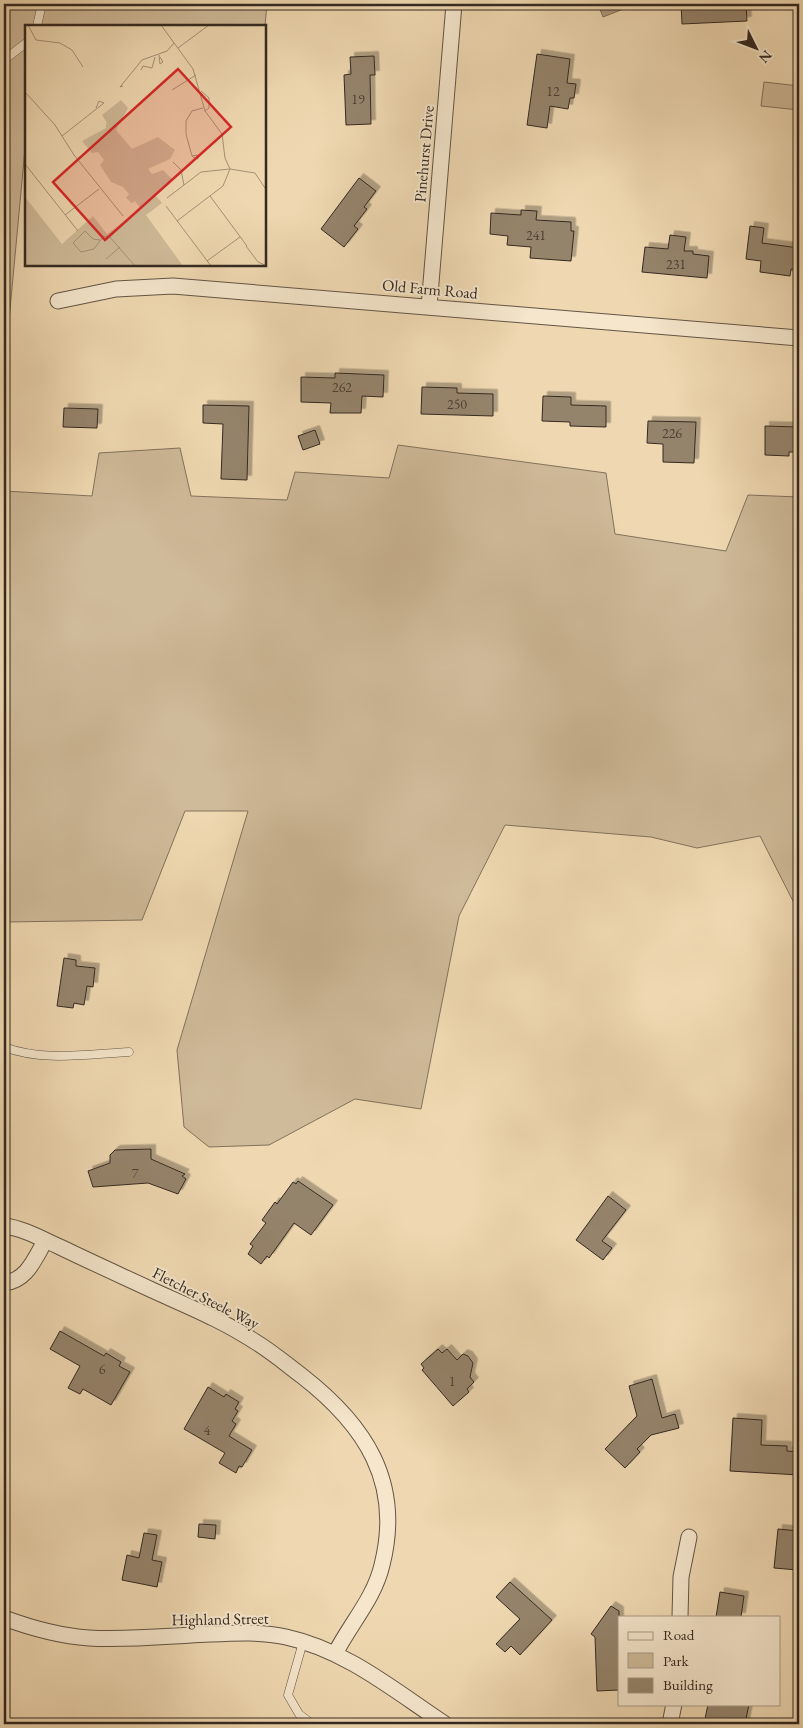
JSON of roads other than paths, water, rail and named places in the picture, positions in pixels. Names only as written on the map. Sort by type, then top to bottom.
[{"type":"street","name":"Pinehurst Drive","points":[[429,307],[454,4]]},
{"type":"street","name":"Old Farm Road","points":[[58,301],[99,292],[173,286],[799,338]]},
{"type":"street","name":"Fletcher Steele Way","points":[[9,1227],[45,1241],[215,1319],[252,1340],[322,1393],[342,1411],[359,1431],[374,1456],[384,1487],[387,1519],[386,1548],[373,1591],[336,1654]]},
{"type":"street","points":[[4,1283],[14,1281],[26,1272],[45,1241]]},
{"type":"street","points":[[680,1616],[681,1577],[689,1537]]},
{"type":"street","name":"Highland Street","points":[[4,1618],[46,1631],[88,1638],[140,1638],[248,1633],[280,1636],[336,1654],[360,1667],[445,1724]]},
{"type":"street","points":[[670,1724],[674,1706]]},
{"type":"lane","points":[[37,25],[42,4]]},
{"type":"lane","points":[[4,60],[25,43]]},
{"type":"lane","points":[[4,1047],[28,1054],[44,1056],[129,1052]]},
{"type":"lane","points":[[303,1642],[288,1695],[299,1714],[312,1724]]}]
